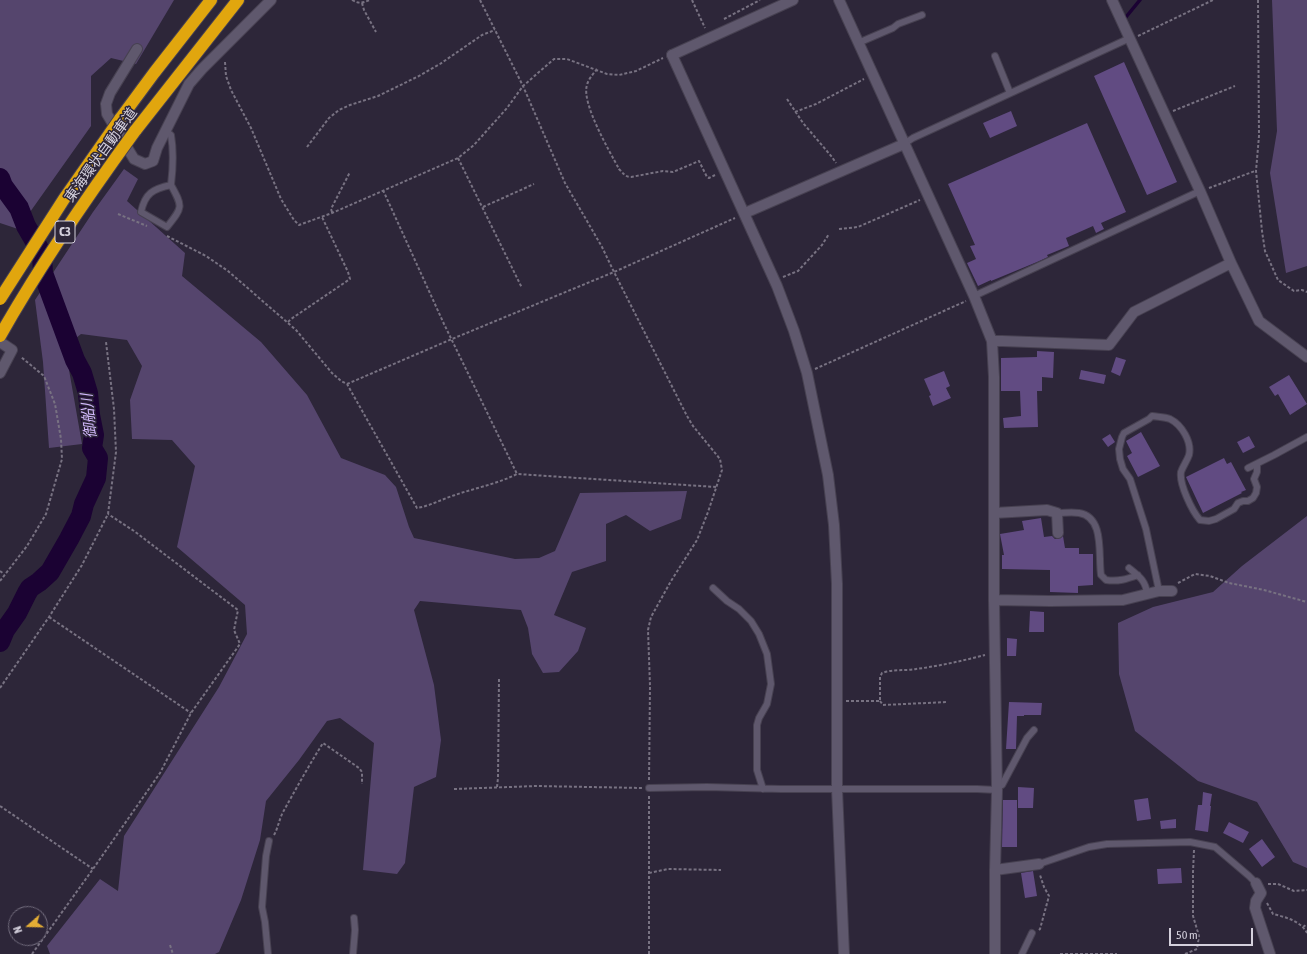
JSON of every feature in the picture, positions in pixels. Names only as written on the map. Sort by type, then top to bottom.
[{"type":"highway","name":"東海環状自動車道","points":[[0,299],[64,199],[120,119],[211,0]]},
{"type":"highway","name":"東海環状自動車道","points":[[0,336],[53,249],[105,172],[135,131],[238,0]]},
{"type":"street","points":[[136,49],[110,94],[106,104],[107,114],[134,159],[144,164],[153,161],[157,148],[189,84],[271,0]]},
{"type":"street","points":[[793,0],[672,55],[775,280],[794,331],[807,373],[828,475],[834,525],[837,584],[837,789],[844,954]]},
{"type":"street","points":[[839,0],[974,296],[992,341],[994,377],[994,600],[997,789],[995,954]]},
{"type":"street","points":[[1112,0],[1259,322],[1307,357]]},
{"type":"street","points":[[745,213],[904,144]]},
{"type":"street","points":[[992,341],[1109,345],[1134,312],[1231,263]]},
{"type":"street","points":[[0,342],[12,350],[0,373]]},
{"type":"street","points":[[994,513],[1047,510],[1057,513],[1058,533]]},
{"type":"street","points":[[994,600],[1123,600],[1159,591],[1172,591]]},
{"type":"street","points":[[995,870],[1038,864]]},
{"type":"street","points":[[1256,883],[1261,893],[1256,901],[1255,908],[1270,954]]},
{"type":"lane","points":[[858,43],[893,28],[898,24],[922,15]]},
{"type":"lane","points":[[904,144],[913,138],[1130,38]]},
{"type":"lane","points":[[995,56],[1010,93]]},
{"type":"lane","points":[[166,131],[171,135],[173,146],[173,174],[171,185],[178,198],[180,206],[178,213],[167,227],[141,212],[144,201],[149,194],[160,188],[171,185]]},
{"type":"lane","points":[[974,296],[1200,191]]},
{"type":"lane","points":[[1159,591],[1146,530],[1130,479],[1123,469],[1120,459],[1119,449],[1124,433],[1152,416],[1170,419],[1179,426],[1186,435],[1189,447],[1189,455],[1181,472],[1182,483],[1194,514],[1200,520],[1209,521],[1216,519],[1234,509],[1238,503],[1243,500],[1248,501],[1253,498],[1257,487],[1254,479],[1257,472],[1257,464]]},
{"type":"lane","points":[[1248,468],[1307,437]]},
{"type":"lane","points":[[1057,513],[1079,513],[1090,517],[1095,523],[1098,532],[1101,575],[1106,580],[1125,580],[1138,575]]},
{"type":"lane","points":[[1129,568],[1138,575],[1146,585],[1147,594]]},
{"type":"lane","points":[[713,588],[751,621],[759,634],[766,654],[771,684],[767,704],[759,718],[757,725],[757,770],[763,789]]},
{"type":"lane","points":[[649,788],[997,789],[1002,785],[1027,738],[1034,730]]},
{"type":"lane","points":[[268,954],[262,907],[266,856],[270,841]]},
{"type":"lane","points":[[1038,864],[1089,847],[1107,844],[1194,842],[1214,847],[1256,883]]},
{"type":"lane","points":[[353,954],[355,930],[354,918]]},
{"type":"lane","points":[[1022,954],[1032,933]]},
{"type":"path","points":[[352,0],[358,4],[370,0]]},
{"type":"path","points":[[480,0],[524,86],[566,183],[602,247],[687,416],[720,459],[722,470],[697,540],[671,581],[652,617],[648,630],[650,693],[649,954]]},
{"type":"path","points":[[692,0],[705,28]]},
{"type":"path","points":[[1130,38],[1134,38],[1213,0]]},
{"type":"path","points":[[1258,0],[1259,136],[1256,171],[1265,251],[1278,280],[1294,291],[1302,290],[1307,292]]},
{"type":"path","points":[[362,3],[364,10],[376,32]]},
{"type":"path","points":[[307,148],[329,118],[339,110],[378,96],[419,76],[440,64],[482,35],[495,30]]},
{"type":"path","points":[[223,48],[226,76],[231,90],[251,128],[282,199],[294,220],[299,225],[332,213],[458,158],[474,145],[507,108],[524,86],[554,59],[567,59],[607,74],[624,74],[636,71],[672,55]]},
{"type":"path","points":[[596,69],[587,85],[586,93],[589,107],[619,169],[627,177],[663,171],[673,172],[699,161],[707,177],[709,178],[726,171]]},
{"type":"path","points":[[796,112],[861,80],[873,76]]},
{"type":"path","points":[[1165,115],[1235,86]]},
{"type":"path","points":[[786,99],[803,123],[832,156],[841,172]]},
{"type":"path","points":[[458,158],[522,288]]},
{"type":"path","points":[[1200,191],[1256,171]]},
{"type":"path","points":[[332,213],[331,209],[350,172]]},
{"type":"path","points":[[483,207],[534,184]]},
{"type":"path","points":[[383,190],[517,474]]},
{"type":"path","points":[[839,229],[858,227],[928,196]]},
{"type":"path","points":[[347,384],[614,272],[745,213]]},
{"type":"path","points":[[118,214],[152,229]]},
{"type":"path","points":[[287,323],[350,279],[322,217]]},
{"type":"path","points":[[165,234],[206,256],[228,271],[296,330],[332,372],[341,381],[347,384],[417,508],[455,494],[496,483],[517,474],[716,487]]},
{"type":"path","points":[[775,280],[798,271],[822,245],[829,234]]},
{"type":"path","points":[[807,373],[974,296]]},
{"type":"path","points":[[0,688],[49,617],[82,565],[108,514],[116,452],[114,409],[106,342]]},
{"type":"path","points":[[0,581],[27,546],[46,514],[62,459],[61,439],[55,404],[44,376],[12,350]]},
{"type":"path","points":[[32,954],[93,870],[160,773],[191,713],[240,644],[234,630],[238,610],[134,531],[108,514]]},
{"type":"path","points":[[0,571],[4,574]]},
{"type":"path","points":[[1172,591],[1179,582],[1195,574],[1210,576],[1229,583],[1264,590],[1307,602]]},
{"type":"path","points":[[49,617],[191,713]]},
{"type":"path","points":[[880,701],[880,677],[882,673],[931,667],[995,653]]},
{"type":"path","points":[[497,787],[499,678]]},
{"type":"path","points":[[837,701],[880,701],[883,705],[947,702]]},
{"type":"path","points":[[270,841],[277,829],[282,814],[312,760],[324,743],[359,768],[362,772],[362,784]]},
{"type":"path","points":[[454,788],[598,786],[649,788]]},
{"type":"path","points":[[0,806],[93,870]]},
{"type":"path","points":[[1185,954],[1197,948],[1199,936],[1193,916],[1192,872],[1194,842]]},
{"type":"path","points":[[1032,933],[1040,929],[1050,896],[1044,887],[1038,864]]},
{"type":"path","points":[[649,872],[668,869],[721,870]]},
{"type":"path","points":[[1256,883],[1278,884],[1294,891],[1307,890]]},
{"type":"path","points":[[1261,893],[1273,914],[1287,917],[1303,927],[1307,934]]},
{"type":"path","points":[[1303,927],[1307,924]]},
{"type":"path","points":[[170,945],[173,954]]},
{"type":"path","points":[[1060,954],[1118,954]]},
{"type":"shaded area","points":[[0,0],[174,0],[136,64],[111,58],[91,76],[91,126],[18,229],[0,223]]},
{"type":"shaded area","points":[[1272,0],[1307,0],[1307,266],[1286,273],[1270,173],[1277,131]]},
{"type":"shaded area","points":[[124,169],[138,179],[127,201],[185,253],[182,276],[261,342],[307,395],[341,458],[385,475],[396,487],[414,538],[515,559],[539,558],[555,551],[580,493],[687,491],[681,519],[650,531],[626,515],[606,524],[606,561],[572,572],[554,615],[586,628],[578,651],[559,672],[543,673],[532,654],[528,628],[521,610],[420,601],[414,610],[434,685],[441,740],[436,777],[414,787],[405,863],[397,874],[363,870],[374,743],[340,718],[327,721],[299,760],[266,801],[260,840],[241,900],[219,952],[215,954],[50,954],[47,946],[100,879],[118,891],[124,836],[219,687],[247,634],[245,605],[177,547],[195,466],[172,440],[132,439],[130,400],[142,366],[127,340],[81,334],[65,347],[82,444],[49,448],[43,362],[35,300],[93,212]]},
{"type":"shaded area","points":[[1307,516],[1307,868],[1293,862],[1257,802],[1198,781],[1135,731],[1119,674],[1118,623],[1153,607],[1213,592],[1242,566]]},
{"type":"building","points":[[1124,62],[1177,182],[1147,195],[1094,76]]},
{"type":"building","points":[[1011,111],[1017,126],[990,138],[983,123]]},
{"type":"building","points":[[1087,123],[1126,212],[1101,223],[1104,229],[1096,233],[1093,226],[1066,238],[1069,246],[1047,255],[1048,257],[978,286],[967,263],[976,259],[970,246],[975,245],[948,184]]},
{"type":"building","points":[[1037,351],[1054,352],[1053,378],[1042,377],[1042,391],[1037,391],[1038,427],[1004,428],[1003,418],[1021,416],[1020,391],[1001,391],[1001,358],[1037,357]]},
{"type":"building","points":[[1116,357],[1126,360],[1120,376],[1111,372]]},
{"type":"building","points":[[1081,370],[1106,375],[1104,384],[1079,379]]},
{"type":"building","points":[[944,371],[950,386],[946,388],[951,398],[933,406],[929,396],[931,395],[924,379]]},
{"type":"building","points":[[1289,375],[1307,404],[1290,415],[1278,394],[1275,396],[1269,387]]},
{"type":"building","points":[[1141,432],[1160,466],[1138,477],[1127,456],[1132,453],[1126,441]]},
{"type":"building","points":[[1110,434],[1115,442],[1108,447],[1102,439]]},
{"type":"building","points":[[1249,436],[1255,447],[1243,453],[1237,442]]},
{"type":"building","points":[[1224,458],[1227,464],[1231,462],[1246,490],[1203,513],[1186,477]]},
{"type":"building","points":[[1041,518],[1044,537],[1052,536],[1055,539],[1058,539],[1063,536],[1065,548],[1079,548],[1079,554],[1093,554],[1093,585],[1078,586],[1078,593],[1050,592],[1050,570],[1002,569],[1002,555],[1004,555],[1000,534],[1024,530],[1022,521]]},
{"type":"building","points":[[1030,611],[1044,612],[1044,632],[1029,632]]},
{"type":"building","points":[[1007,638],[1017,639],[1016,656],[1007,656]]},
{"type":"building","points":[[1009,702],[1042,703],[1041,715],[1017,716],[1016,749],[1006,749]]},
{"type":"building","points":[[1018,787],[1034,788],[1033,808],[1018,808]]},
{"type":"building","points":[[1203,792],[1212,794],[1208,832],[1195,830],[1198,805],[1202,805]]},
{"type":"building","points":[[1148,798],[1151,819],[1137,821],[1134,800]]},
{"type":"building","points":[[1003,800],[1017,800],[1017,847],[1002,847]]},
{"type":"building","points":[[1176,819],[1176,828],[1161,829],[1160,821]]},
{"type":"building","points":[[1229,822],[1249,832],[1243,843],[1223,833]]},
{"type":"building","points":[[1262,839],[1275,857],[1262,867],[1249,849]]},
{"type":"building","points":[[1181,868],[1182,883],[1158,884],[1157,869]]},
{"type":"building","points":[[1033,871],[1037,896],[1025,898],[1021,873]]},
{"type":"waterway","points":[[1126,17],[1140,0]]},
{"type":"waterway","name":"御船川","points":[[0,178],[3,186],[19,208],[26,226],[42,255],[43,273],[75,360],[82,373],[88,393],[94,435],[92,448],[98,458],[96,478],[84,504],[81,516],[69,539],[50,572],[30,588],[17,613],[5,630],[0,642]]}]
